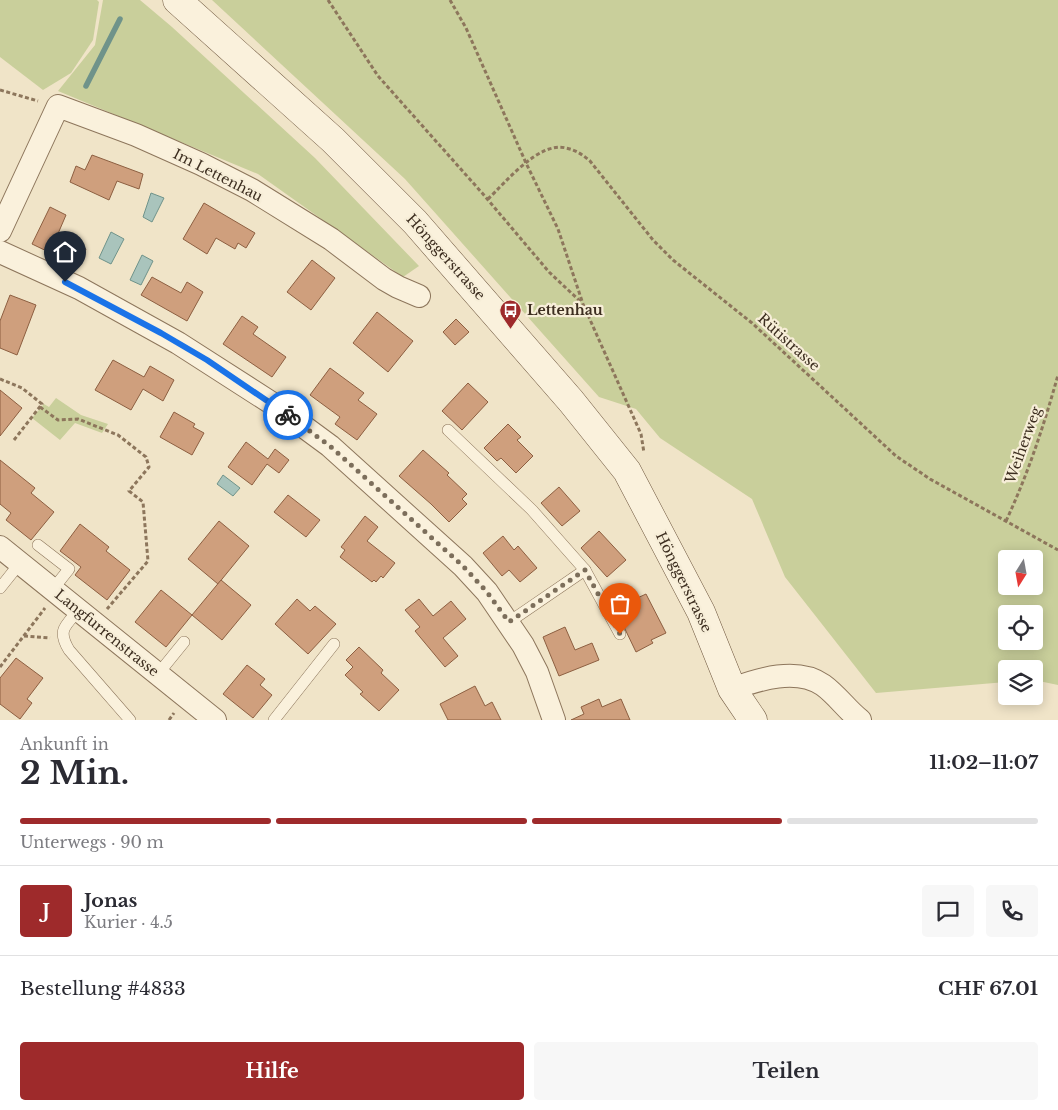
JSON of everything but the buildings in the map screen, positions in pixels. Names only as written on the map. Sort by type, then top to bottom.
[{"type":"main road","name":"Hönggerstrasse","points":[[177,0],[333,140],[415,222],[572,400],[627,471],[701,612],[732,689],[753,720]]},
{"type":"main road","name":"Hönggerstrasse","points":[[732,689],[734,720]]},
{"type":"street","points":[[0,231],[58,106]]},
{"type":"street","name":"Im Lettenhau","points":[[58,106],[136,135],[201,164],[252,190],[330,239],[384,279],[419,296]]},
{"type":"street","points":[[0,252],[79,288],[207,360],[273,404],[330,446],[415,521],[463,566],[487,592],[523,645],[537,672],[554,720]]},
{"type":"street","name":"Langfurrenstrasse","points":[[0,547],[214,720]]},
{"type":"street","points":[[732,689],[769,678],[792,676],[811,679],[824,685],[860,720]]},
{"type":"lane","points":[[448,430],[532,510],[585,570],[620,634]]},
{"type":"lane","points":[[38,545],[69,569],[55,591]]},
{"type":"lane","points":[[0,588],[20,563]]},
{"type":"lane","points":[[509,622],[585,570]]},
{"type":"lane","points":[[79,610],[66,626],[63,632],[63,639],[69,650],[130,720]]},
{"type":"lane","points":[[158,674],[184,642]]},
{"type":"lane","points":[[274,720],[334,644]]},
{"type":"path","points":[[328,0],[378,76],[488,199],[549,272],[583,304]]},
{"type":"path","points":[[450,0],[466,28],[526,164],[558,229],[583,304],[641,434],[644,459]]},
{"type":"path","points":[[0,90],[58,106]]},
{"type":"path","name":"Rütistrasse","points":[[488,199],[537,154],[551,148],[565,147],[577,152],[590,161],[653,240],[673,260],[752,323],[896,456],[930,479],[1058,550]]},
{"type":"path","name":"Weiherweg","points":[[1006,521],[1031,461],[1058,375]]},
{"type":"path","points":[[0,379],[22,388],[42,404],[14,440]]},
{"type":"path","points":[[40,407],[58,420],[78,419],[118,435],[146,457],[149,467],[129,491],[143,502],[148,561],[106,610]]},
{"type":"path","points":[[0,667],[55,591]]},
{"type":"path","points":[[23,636],[63,639]]},
{"type":"green space","points":[[0,0],[97,0],[99,2],[93,40],[71,73],[43,90],[0,57]]},
{"type":"green space","points":[[103,0],[140,0],[315,158],[419,266],[403,277],[258,174],[58,91],[95,45]]},
{"type":"green space","points":[[212,0],[1058,0],[1058,685],[1043,682],[1043,660],[998,660],[998,683],[876,693],[785,577],[752,499],[660,438],[636,409],[599,397],[405,179]]},
{"type":"green space","points":[[56,398],[81,415],[108,424],[102,433],[75,423],[60,440],[32,418],[44,404],[49,407]]},
{"type":"water","points":[[151,193],[164,198],[152,222],[143,217]]},
{"type":"water","points":[[111,232],[124,239],[111,264],[99,258]]},
{"type":"water","points":[[142,255],[153,261],[141,285],[130,280]]},
{"type":"water","points":[[223,475],[240,488],[233,496],[217,484]]},
{"type":"waterway","points":[[86,86],[120,19]]},
{"type":"way so far","points":[[288,415],[330,446],[463,566],[487,592],[509,622],[585,570],[620,634]]},
{"type":"place","name":"Lettenhau","points":[[511,329]]},
{"type":"route","points":[[65,282],[161,333],[207,360],[288,415]]}]
